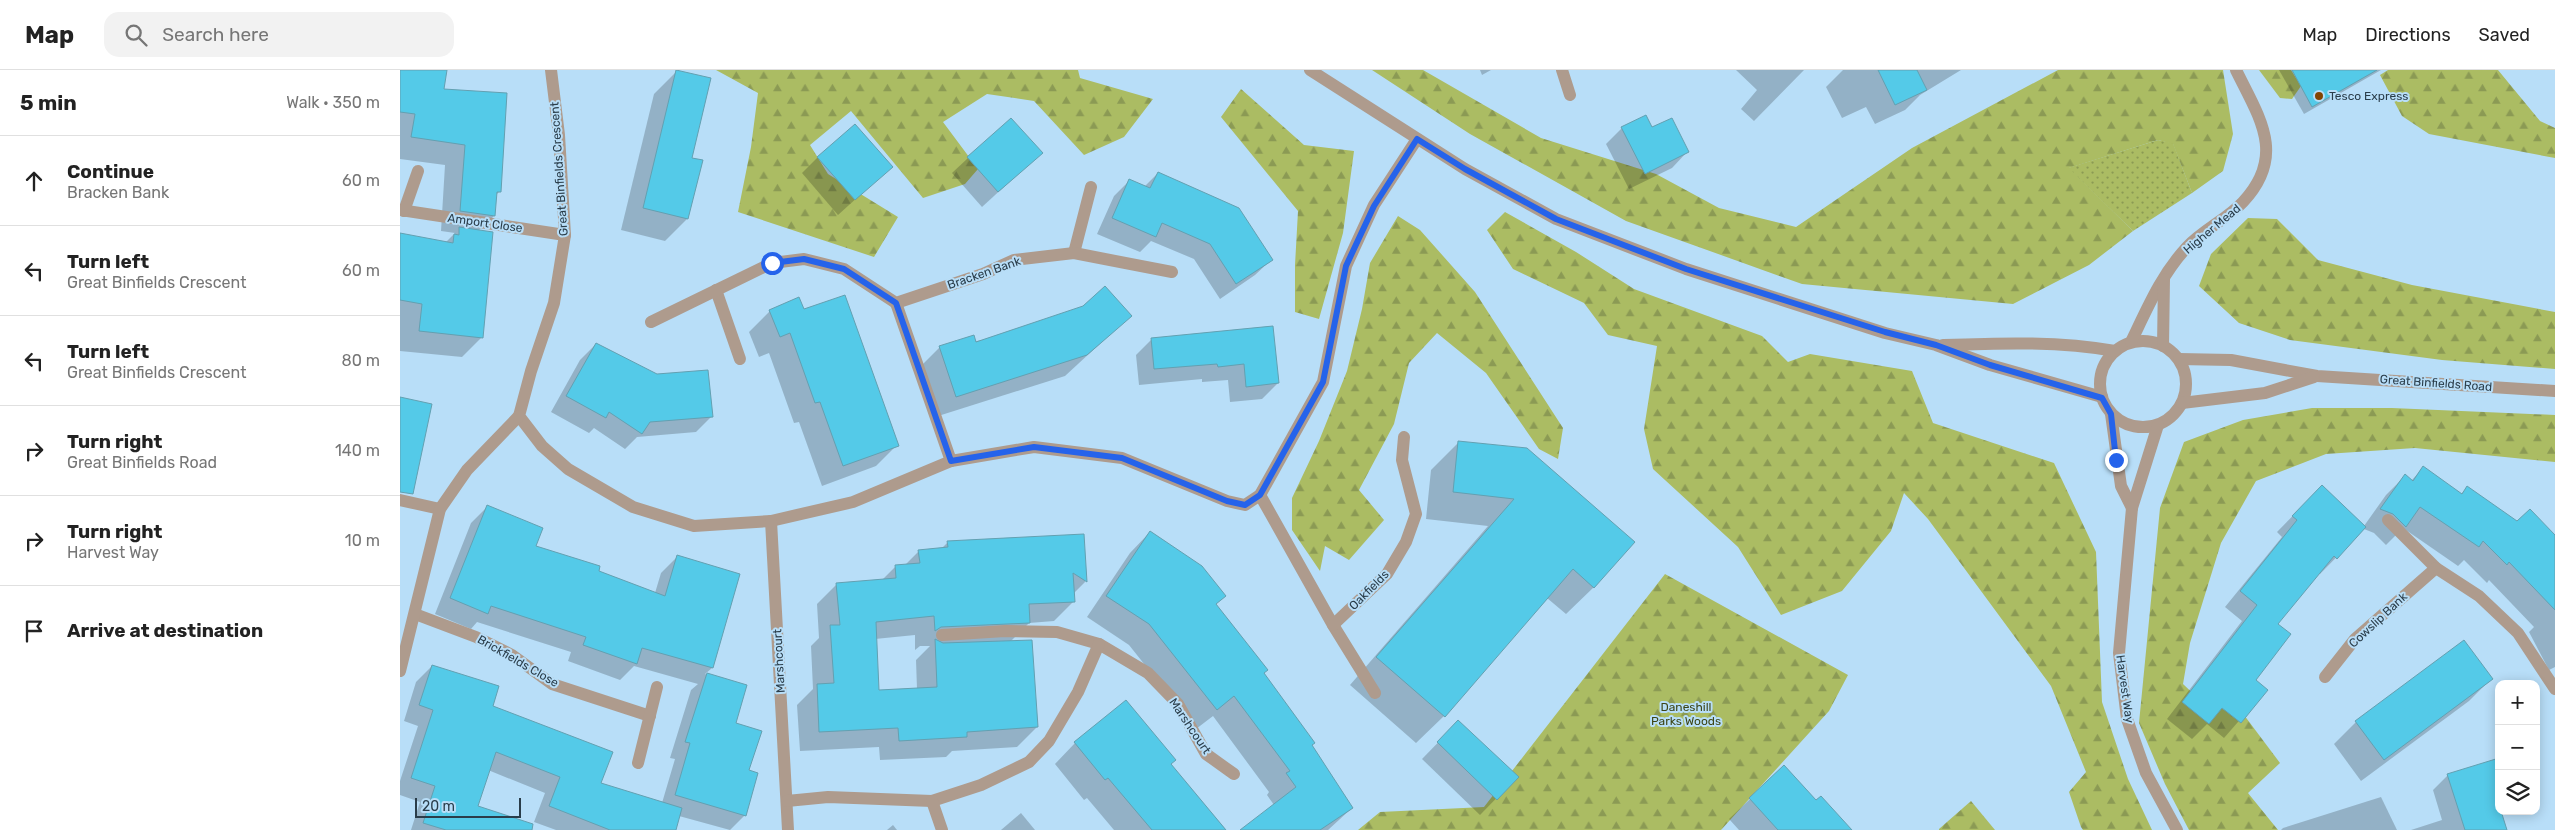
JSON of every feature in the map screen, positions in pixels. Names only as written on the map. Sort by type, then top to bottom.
[{"type":"street","name":"Great Binfields Crescent","points":[[519,416],[531,371],[554,303],[565,234],[559,135],[551,70]]},
{"type":"street","points":[[1310,70],[1465,169],[1556,219],[1686,269],[1885,332],[1936,345],[1990,365],[2102,398]]},
{"type":"street","points":[[1562,70],[1570,95]]},
{"type":"street","name":"Higher Mead","points":[[2131,342],[2164,274],[2188,246],[2243,202],[2258,180],[2268,154],[2263,125],[2236,70]]},
{"type":"street","points":[[400,671],[440,509],[467,470],[519,416],[542,446],[568,469],[633,507],[694,526],[771,521],[852,502],[951,461],[1034,447],[1122,458],[1227,501],[1245,505],[1260,495],[1323,382],[1346,266],[1374,206],[1417,139]]},
{"type":"street","name":"Amport Close","points":[[418,171],[402,211],[565,234]]},
{"type":"street","points":[[1074,253],[1091,187]]},
{"type":"street","name":"Bracken Bank","points":[[896,303],[983,274],[1014,260],[1074,253],[1172,272]]},
{"type":"street","points":[[651,322],[772,263],[804,259],[844,269],[896,303],[951,461]]},
{"type":"street","points":[[2163,346],[2164,274]]},
{"type":"street","points":[[716,290],[740,359]]},
{"type":"street","points":[[2146,341],[2163,346],[2179,360],[2185,373],[2186,389],[2182,403],[2172,418],[2158,425],[2138,428],[2123,424],[2111,414],[2102,398],[2100,388],[2101,372],[2115,351],[2131,342],[2146,341]]},
{"type":"street","points":[[1936,345],[2014,342],[2078,345],[2115,351]]},
{"type":"street","name":"Great Binfields Road","points":[[2179,360],[2231,360],[2317,376],[2555,390]]},
{"type":"street","name":"Great Binfields Road","points":[[2182,403],[2265,393],[2317,376]]},
{"type":"street","points":[[2111,414],[2121,486],[2132,508]]},
{"type":"street","name":"Harvest Way","points":[[2158,425],[2132,508],[2118,653],[2127,719],[2146,773],[2177,830]]},
{"type":"street","name":"Oakfields","points":[[1333,625],[1387,574],[1406,542],[1416,514],[1402,460],[1404,438]]},
{"type":"street","points":[[1260,495],[1333,625],[1375,693]]},
{"type":"street","points":[[400,500],[440,509]]},
{"type":"street","points":[[2388,520],[2436,568],[2479,596],[2518,632],[2555,689]]},
{"type":"street","name":"Marshcourt","points":[[771,521],[788,830]]},
{"type":"street","name":"Cowslip Bank","points":[[2325,677],[2355,639],[2436,568]]},
{"type":"street","name":"Brickfields Close","points":[[415,614],[483,640],[512,655],[552,684],[650,716]]},
{"type":"street","name":"Marshcourt","points":[[942,635],[1004,631],[1057,632],[1099,644],[1148,673],[1178,704],[1206,754],[1234,774]]},
{"type":"street","points":[[787,801],[828,796],[932,801],[981,785],[1029,762],[1049,741],[1078,692],[1099,644]]},
{"type":"street","points":[[638,763],[657,687]]},
{"type":"street","points":[[932,801],[942,830]]},
{"type":"green space","points":[[716,70],[1078,70],[1080,78],[1153,99],[1124,137],[1084,155],[1034,101],[987,94],[943,122],[978,169],[965,184],[923,198],[851,111],[810,145],[828,174],[898,217],[874,257],[738,212],[751,147],[758,93]]},
{"type":"green space","points":[[1372,70],[1423,70],[1541,138],[1656,174],[1719,208],[1796,227],[1912,148],[2058,70],[2223,70],[2233,134],[2223,171],[2192,193],[2173,144],[2158,140],[2069,168],[2133,231],[2089,265],[2013,304],[1802,284],[1626,221],[1470,134]]},
{"type":"green space","points":[[2259,70],[2291,70],[2301,86],[2292,99],[2280,98]]},
{"type":"green space","points":[[2388,70],[2498,70],[2540,121],[2555,128],[2555,158],[2429,134],[2402,116],[2380,75]]},
{"type":"green space","points":[[1241,89],[1304,145],[1354,151],[1343,233],[1319,319],[1295,312],[1298,211],[1221,117]]},
{"type":"green space","points":[[2158,140],[2173,143],[2192,193],[2133,231],[2068,168]]},
{"type":"green space","points":[[1505,212],[1576,252],[1634,289],[1762,336],[1788,362],[1810,354],[1912,371],[1933,423],[2054,463],[2096,552],[2102,702],[2128,779],[2152,830],[2083,830],[2069,792],[2086,772],[2051,686],[1928,519],[1904,493],[1891,531],[1842,591],[1781,615],[1738,547],[1653,469],[1644,429],[1657,346],[1608,335],[1584,303],[1513,269],[1487,230]]},
{"type":"green space","points":[[1398,216],[1420,230],[1475,292],[1563,428],[1558,459],[1539,449],[1486,373],[1437,333],[1409,363],[1394,424],[1359,490],[1384,520],[1349,560],[1325,546],[1320,571],[1292,530],[1292,498],[1319,441],[1347,371],[1362,309],[1370,263]]},
{"type":"green space","points":[[2248,218],[2277,219],[2318,260],[2412,285],[2555,312],[2555,369],[2442,360],[2290,340],[2239,323],[2199,286],[2211,254]]},
{"type":"green space","points":[[2312,408],[2392,408],[2555,415],[2555,462],[2415,448],[2326,454],[2256,481],[2221,543],[2190,643],[2183,684],[2204,704],[2244,715],[2280,763],[2248,793],[2278,830],[2189,830],[2165,784],[2139,723],[2160,508],[2184,442],[2243,420]]},
{"type":"green space","name":"Daneshill Parks Woods","points":[[1665,574],[1848,675],[1829,711],[1721,830],[1358,830],[1380,812],[1484,807]]},
{"type":"green space","points":[[1971,801],[1995,830],[1939,830],[1939,829]]},
{"type":"building","points":[[400,70],[447,70],[444,89],[507,93],[501,192],[497,192],[495,216],[460,211],[465,145],[411,137],[415,114],[400,112]]},
{"type":"building","points":[[676,70],[711,78],[692,158],[703,160],[688,219],[643,208]]},
{"type":"building","points":[[1878,70],[1917,70],[1927,90],[1895,105]]},
{"type":"building","name":"Tesco Express","points":[[2292,70],[2377,70],[2312,107]]},
{"type":"building","points":[[1646,115],[1652,127],[1672,118],[1689,152],[1645,174],[1621,127]]},
{"type":"building","points":[[1011,118],[1043,153],[998,192],[967,157]]},
{"type":"building","points":[[855,124],[893,167],[855,200],[817,157]]},
{"type":"building","points":[[1158,172],[1239,208],[1273,260],[1236,284],[1210,244],[1162,223],[1156,237],[1112,218],[1129,179],[1150,188]]},
{"type":"building","points":[[459,227],[493,232],[483,338],[419,331],[422,304],[400,300],[400,233],[453,243],[454,234],[459,235]]},
{"type":"building","points":[[1105,286],[1132,316],[1087,355],[956,397],[939,346],[974,335],[976,342],[1083,306]]},
{"type":"building","points":[[845,295],[899,446],[843,466],[820,402],[815,403],[790,333],[780,337],[769,310],[799,297],[804,309]]},
{"type":"building","points":[[1273,326],[1279,383],[1246,387],[1244,364],[1218,367],[1217,364],[1154,369],[1151,338]]},
{"type":"building","points":[[596,343],[657,374],[708,370],[713,417],[650,422],[642,434],[609,412],[606,418],[566,396]]},
{"type":"building","points":[[400,397],[432,404],[413,494],[400,492]]},
{"type":"building","points":[[1458,441],[1527,448],[1635,542],[1594,588],[1573,569],[1445,717],[1376,657],[1514,499],[1453,492]]},
{"type":"building","points":[[2423,466],[2462,494],[2467,486],[2517,521],[2530,509],[2555,535],[2555,610],[2509,562],[2507,565],[2483,541],[2479,547],[2420,507],[2406,527],[2393,514],[2380,509],[2405,474],[2413,481]]},
{"type":"building","points":[[2322,485],[2366,527],[2337,559],[2334,556],[2278,624],[2291,634],[2256,680],[2268,690],[2241,723],[2222,708],[2209,724],[2182,702],[2257,605],[2240,591],[2297,520],[2292,516]]},
{"type":"building","points":[[487,505],[543,528],[536,546],[600,566],[599,571],[665,596],[677,555],[740,574],[713,668],[642,648],[637,664],[583,645],[586,637],[491,606],[488,614],[450,598]]},
{"type":"building","points":[[1150,531],[1202,566],[1226,596],[1216,604],[1268,670],[1264,673],[1315,743],[1312,745],[1353,808],[1320,830],[1240,830],[1296,787],[1286,773],[1290,771],[1234,696],[1217,710],[1149,624],[1106,596]]},
{"type":"building","points":[[1084,534],[1087,582],[1073,573],[1075,602],[1029,604],[1030,623],[941,627],[935,631],[934,616],[876,622],[879,690],[937,687],[935,639],[943,643],[1032,640],[1038,727],[967,732],[967,737],[899,741],[898,728],[819,732],[817,684],[834,683],[830,625],[840,625],[836,583],[896,578],[895,565],[920,563],[918,550],[948,547],[947,541]]},
{"type":"building","points":[[2464,640],[2493,679],[2384,760],[2355,721]]},
{"type":"building","points":[[432,665],[499,686],[493,706],[613,752],[601,783],[682,808],[676,830],[610,830],[549,806],[560,777],[496,752],[478,806],[533,824],[532,830],[446,830],[423,823],[435,786],[411,778],[433,710],[419,705]]},
{"type":"building","points":[[707,673],[747,685],[736,723],[762,731],[749,770],[758,773],[746,816],[675,795],[690,743],[685,742]]},
{"type":"building","points":[[1126,700],[1176,760],[1171,764],[1226,830],[1152,830],[1108,778],[1105,780],[1074,742]]},
{"type":"building","points":[[1458,720],[1519,777],[1497,800],[1437,742]]},
{"type":"building","points":[[2495,759],[2495,815],[2502,815],[2507,830],[2465,830],[2447,774]]},
{"type":"building","points":[[1784,765],[1816,800],[1821,796],[1852,830],[1778,830],[1749,798]]},
{"type":"place","name":"Tesco Express","points":[[2319,96]]},
{"type":"route","points":[[772,263],[804,259],[844,269],[896,303],[951,461],[1034,447],[1122,458],[1227,501],[1245,505],[1260,495],[1323,382],[1346,266],[1374,206],[1417,139],[1465,169],[1556,219],[1686,269],[1885,332],[1936,345],[1990,365],[2102,398],[2103,403],[2111,414],[2116,460]]}]
